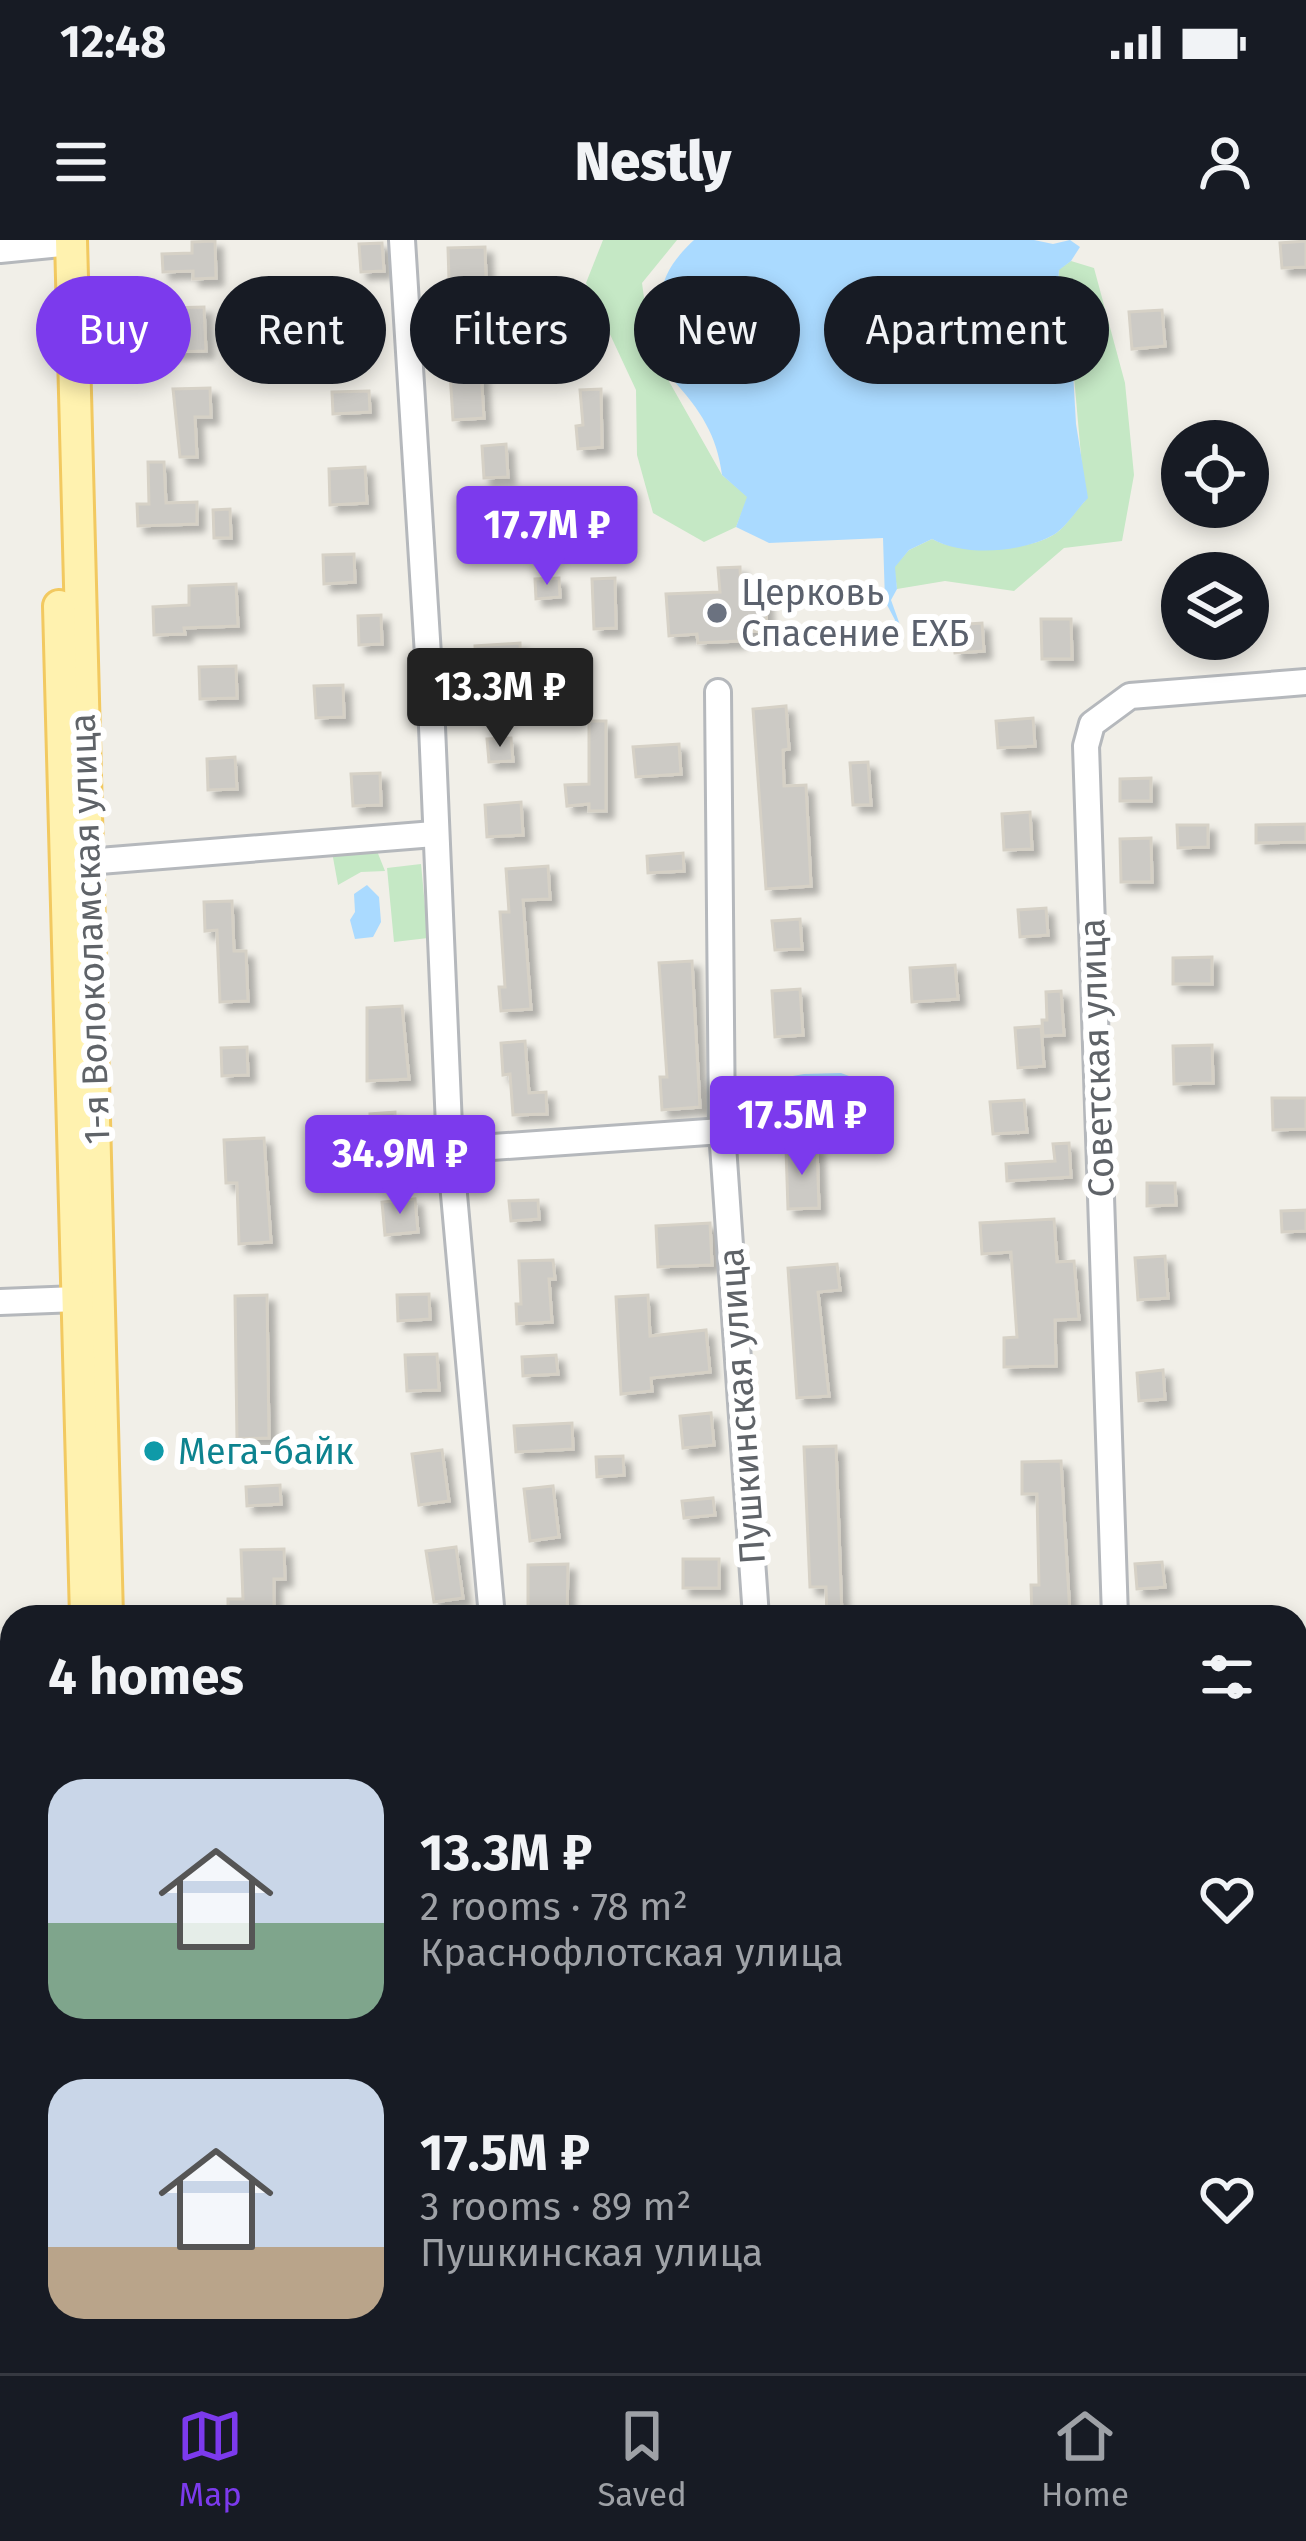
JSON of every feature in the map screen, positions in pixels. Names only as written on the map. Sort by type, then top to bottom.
[{"type":"main road","name":"1-я Волоколамская улица","points":[[61,242],[87,862],[107,1605]]},
{"type":"main road","name":"1-я Волоколамская улица","points":[[61,242],[86,1605]]},
{"type":"street","points":[[402,240],[431,703],[450,1150],[491,1605]]},
{"type":"street","points":[[0,250],[61,242]]},
{"type":"street","name":"Советская улица","points":[[1115,1605],[1086,746],[1093,724],[1130,696],[1306,682]]},
{"type":"street","name":"Пушкинская улица","points":[[718,692],[722,1131],[755,1605]]},
{"type":"street","points":[[87,862],[434,834]]},
{"type":"street","points":[[450,1150],[722,1131]]},
{"type":"street","points":[[0,1302],[77,1299]]},
{"type":"green space","points":[[603,240],[677,240],[648,276],[634,276],[634,384],[671,384],[722,475],[748,497],[736,527],[704,542],[653,513],[637,455],[636,390],[610,334],[610,276],[589,276]]},
{"type":"green space","points":[[1071,261],[1094,268],[1096,276],[1059,276],[1059,269]]},
{"type":"green space","points":[[1109,324],[1125,383],[1134,475],[1122,541],[1064,548],[1014,591],[945,581],[897,589],[894,567],[909,550],[932,539],[978,549],[1034,543],[1060,530],[1085,501],[1075,384],[1109,384]]},
{"type":"green space","points":[[377,851],[385,871],[361,872],[338,885],[332,852]]},
{"type":"green space","points":[[421,864],[428,938],[394,942],[387,868]]},
{"type":"water","points":[[694,240],[1034,240],[1053,244],[1070,240],[1080,247],[1059,276],[824,276],[824,384],[1074,384],[1088,498],[1055,534],[1026,545],[977,550],[932,539],[909,550],[895,567],[897,589],[891,600],[900,625],[898,638],[888,647],[895,620],[885,601],[883,538],[769,543],[736,527],[747,497],[722,475],[706,424],[677,384],[800,384],[800,276],[667,276]]},
{"type":"water","points":[[367,885],[379,897],[381,922],[373,937],[355,939],[350,920],[355,912],[354,894]]},
{"type":"water","points":[[849,1076],[849,1097],[846,1111],[836,1121],[805,1127],[767,1116],[770,1080]]},
{"type":"building","points":[[215,241],[215,278],[193,279],[193,271],[163,272],[162,254],[192,253],[192,242]]},
{"type":"building","points":[[1306,241],[1306,267],[1282,268],[1280,243]]},
{"type":"building","points":[[382,243],[384,271],[361,272],[359,244]]},
{"type":"building","points":[[485,247],[486,276],[449,276],[448,248]]},
{"type":"building","points":[[191,307],[204,307],[206,351],[191,351]]},
{"type":"building","points":[[1162,310],[1165,346],[1132,349],[1129,312]]},
{"type":"building","points":[[451,384],[482,384],[484,418],[453,420]]},
{"type":"building","points":[[210,388],[211,417],[195,417],[197,457],[180,457],[173,389]]},
{"type":"building","points":[[601,389],[602,447],[578,449],[576,426],[583,425],[580,390]]},
{"type":"building","points":[[369,391],[370,412],[333,414],[332,392]]},
{"type":"building","points":[[506,444],[508,477],[484,478],[482,446]]},
{"type":"building","points":[[148,462],[164,462],[166,503],[197,502],[197,524],[138,526],[137,504],[149,504]]},
{"type":"building","points":[[365,467],[367,503],[330,505],[329,469]]},
{"type":"building","points":[[230,509],[231,538],[214,538],[213,510]]},
{"type":"building","points":[[506,511],[508,544],[484,545],[482,513]]},
{"type":"building","points":[[354,554],[355,582],[324,584],[323,555]]},
{"type":"building","name":"Церковь Спасение ЕХБ","points":[[740,567],[741,590],[765,589],[767,631],[738,632],[739,641],[698,643],[697,634],[669,636],[666,594],[720,592],[718,568]]},
{"type":"building","points":[[559,578],[560,597],[536,599],[535,579]]},
{"type":"building","points":[[615,578],[616,628],[594,629],[592,579]]},
{"type":"building","points":[[236,584],[238,626],[184,628],[185,634],[154,635],[153,607],[189,605],[189,586]]},
{"type":"building","points":[[381,615],[382,644],[359,645],[358,616]]},
{"type":"building","points":[[1041,619],[1071,619],[1072,659],[1042,659]]},
{"type":"building","points":[[982,623],[984,651],[955,653],[953,625]]},
{"type":"building","points":[[520,643],[522,679],[477,682],[475,646]]},
{"type":"building","points":[[236,666],[237,698],[200,699],[199,667]]},
{"type":"building","points":[[343,685],[344,717],[316,718],[314,686]]},
{"type":"building","points":[[786,706],[789,749],[783,750],[784,786],[806,785],[811,886],[766,889],[753,709]]},
{"type":"building","points":[[1033,718],[1035,746],[998,748],[996,721]]},
{"type":"building","points":[[589,721],[606,721],[606,811],[589,811],[589,804],[567,806],[565,785],[589,784]]},
{"type":"building","points":[[511,738],[513,761],[489,762],[487,739]]},
{"type":"building","points":[[679,744],[681,774],[636,777],[633,747]]},
{"type":"building","points":[[235,757],[237,789],[208,790],[207,759]]},
{"type":"building","points":[[868,762],[871,805],[853,805],[850,763]]},
{"type":"building","points":[[380,773],[381,805],[353,806],[351,774]]},
{"type":"building","points":[[1151,778],[1151,801],[1120,801],[1120,779]]},
{"type":"building","points":[[521,802],[523,835],[487,837],[485,805]]},
{"type":"building","points":[[1030,812],[1032,849],[1004,850],[1002,814]]},
{"type":"building","points":[[1306,824],[1306,842],[1256,843],[1256,825]]},
{"type":"building","points":[[1177,825],[1208,825],[1208,847],[1178,848]]},
{"type":"building","points":[[1151,838],[1152,882],[1121,882],[1120,839]]},
{"type":"building","points":[[683,853],[684,871],[648,873],[647,856]]},
{"type":"building","points":[[548,866],[550,899],[523,900],[531,1009],[501,1011],[499,987],[505,987],[500,912],[509,912],[506,869]]},
{"type":"building","points":[[232,901],[234,951],[246,951],[248,1001],[220,1002],[217,930],[205,931],[204,902]]},
{"type":"building","points":[[1046,908],[1048,935],[1020,937],[1018,910]]},
{"type":"building","points":[[800,919],[802,949],[775,950],[772,921]]},
{"type":"building","points":[[1212,957],[1212,984],[1173,984],[1173,958]]},
{"type":"building","points":[[692,961],[700,1107],[662,1110],[660,1077],[667,1077],[659,963]]},
{"type":"building","points":[[955,965],[958,999],[912,1002],[910,968]]},
{"type":"building","points":[[800,989],[803,1035],[775,1037],[772,991]]},
{"type":"building","points":[[1061,991],[1064,1035],[1043,1036],[1046,992]]},
{"type":"building","points":[[402,1006],[409,1079],[367,1081],[367,1008]]},
{"type":"building","points":[[1041,1026],[1044,1066],[1018,1068],[1015,1028]]},
{"type":"building","points":[[525,1041],[529,1093],[546,1092],[547,1114],[513,1115],[510,1074],[503,1075],[501,1043]]},
{"type":"building","points":[[1212,1045],[1213,1083],[1174,1084],[1173,1046]]},
{"type":"building","points":[[247,1047],[248,1075],[222,1076],[221,1048]]},
{"type":"building","points":[[1272,1098],[1306,1098],[1306,1129],[1273,1130]]},
{"type":"building","points":[[1024,1100],[1027,1132],[993,1134],[990,1102]]},
{"type":"building","points":[[395,1112],[396,1140],[371,1141],[370,1114]]},
{"type":"building","points":[[264,1138],[271,1242],[239,1244],[237,1183],[226,1183],[224,1140]]},
{"type":"building","points":[[1069,1143],[1071,1177],[1007,1181],[1006,1164],[1055,1161],[1053,1144]]},
{"type":"building","points":[[817,1147],[819,1208],[788,1209],[786,1148]]},
{"type":"building","points":[[1147,1183],[1175,1183],[1176,1205],[1147,1206]]},
{"type":"building","points":[[415,1199],[418,1232],[385,1235],[382,1202]]},
{"type":"building","points":[[538,1200],[539,1219],[511,1221],[509,1201]]},
{"type":"building","points":[[1306,1210],[1306,1231],[1282,1232],[1281,1211]]},
{"type":"building","points":[[1054,1219],[1057,1262],[1074,1261],[1079,1319],[1055,1320],[1056,1366],[1004,1367],[1004,1338],[1017,1337],[1011,1252],[982,1254],[980,1223]]},
{"type":"building","points":[[710,1223],[712,1265],[658,1267],[656,1226]]},
{"type":"building","points":[[1165,1256],[1168,1298],[1138,1300],[1135,1258]]},
{"type":"building","points":[[553,1260],[555,1279],[549,1279],[552,1322],[517,1324],[519,1261]]},
{"type":"building","points":[[837,1264],[840,1290],[818,1292],[829,1396],[797,1398],[788,1268]]},
{"type":"building","points":[[429,1294],[430,1319],[398,1321],[397,1295]]},
{"type":"building","points":[[267,1295],[269,1438],[237,1439],[235,1296]]},
{"type":"building","points":[[648,1295],[650,1336],[706,1330],[710,1372],[651,1378],[652,1391],[621,1394],[616,1297]]},
{"type":"building","points":[[437,1354],[439,1390],[407,1391],[405,1355]]},
{"type":"building","points":[[556,1355],[558,1374],[523,1376],[522,1357]]},
{"type":"building","points":[[1163,1370],[1165,1399],[1139,1401],[1137,1373]]},
{"type":"building","points":[[711,1413],[714,1445],[683,1448],[680,1416]]},
{"type":"building","points":[[572,1423],[573,1449],[516,1452],[514,1426]]},
{"type":"building","points":[[836,1446],[842,1605],[827,1605],[826,1587],[810,1587],[804,1447]]},
{"type":"building","points":[[442,1450],[449,1501],[419,1505],[412,1454]]},
{"type":"building","points":[[623,1456],[624,1475],[597,1477],[596,1457]]},
{"type":"building","points":[[1061,1461],[1069,1605],[1032,1605],[1031,1585],[1039,1585],[1037,1494],[1022,1494],[1022,1462]]},
{"type":"building","points":[[280,1485],[281,1504],[247,1506],[246,1487]]},
{"type":"building","points":[[553,1486],[559,1537],[530,1541],[524,1489]]},
{"type":"building","points":[[713,1498],[715,1515],[684,1518],[682,1501]]},
{"type":"building","points":[[456,1547],[463,1598],[434,1602],[426,1551]]},
{"type":"building","points":[[284,1549],[285,1579],[274,1579],[274,1605],[228,1605],[228,1599],[243,1599],[241,1550]]},
{"type":"building","points":[[683,1559],[719,1559],[719,1588],[683,1588]]},
{"type":"building","points":[[1162,1562],[1165,1587],[1137,1589],[1135,1564]]},
{"type":"building","points":[[568,1564],[567,1605],[528,1605],[528,1565]]},
{"type":"place","name":"Церковь Спасение ЕХБ","points":[[717,613]]},
{"type":"place","name":"Мега-байк","points":[[154,1451]]}]
